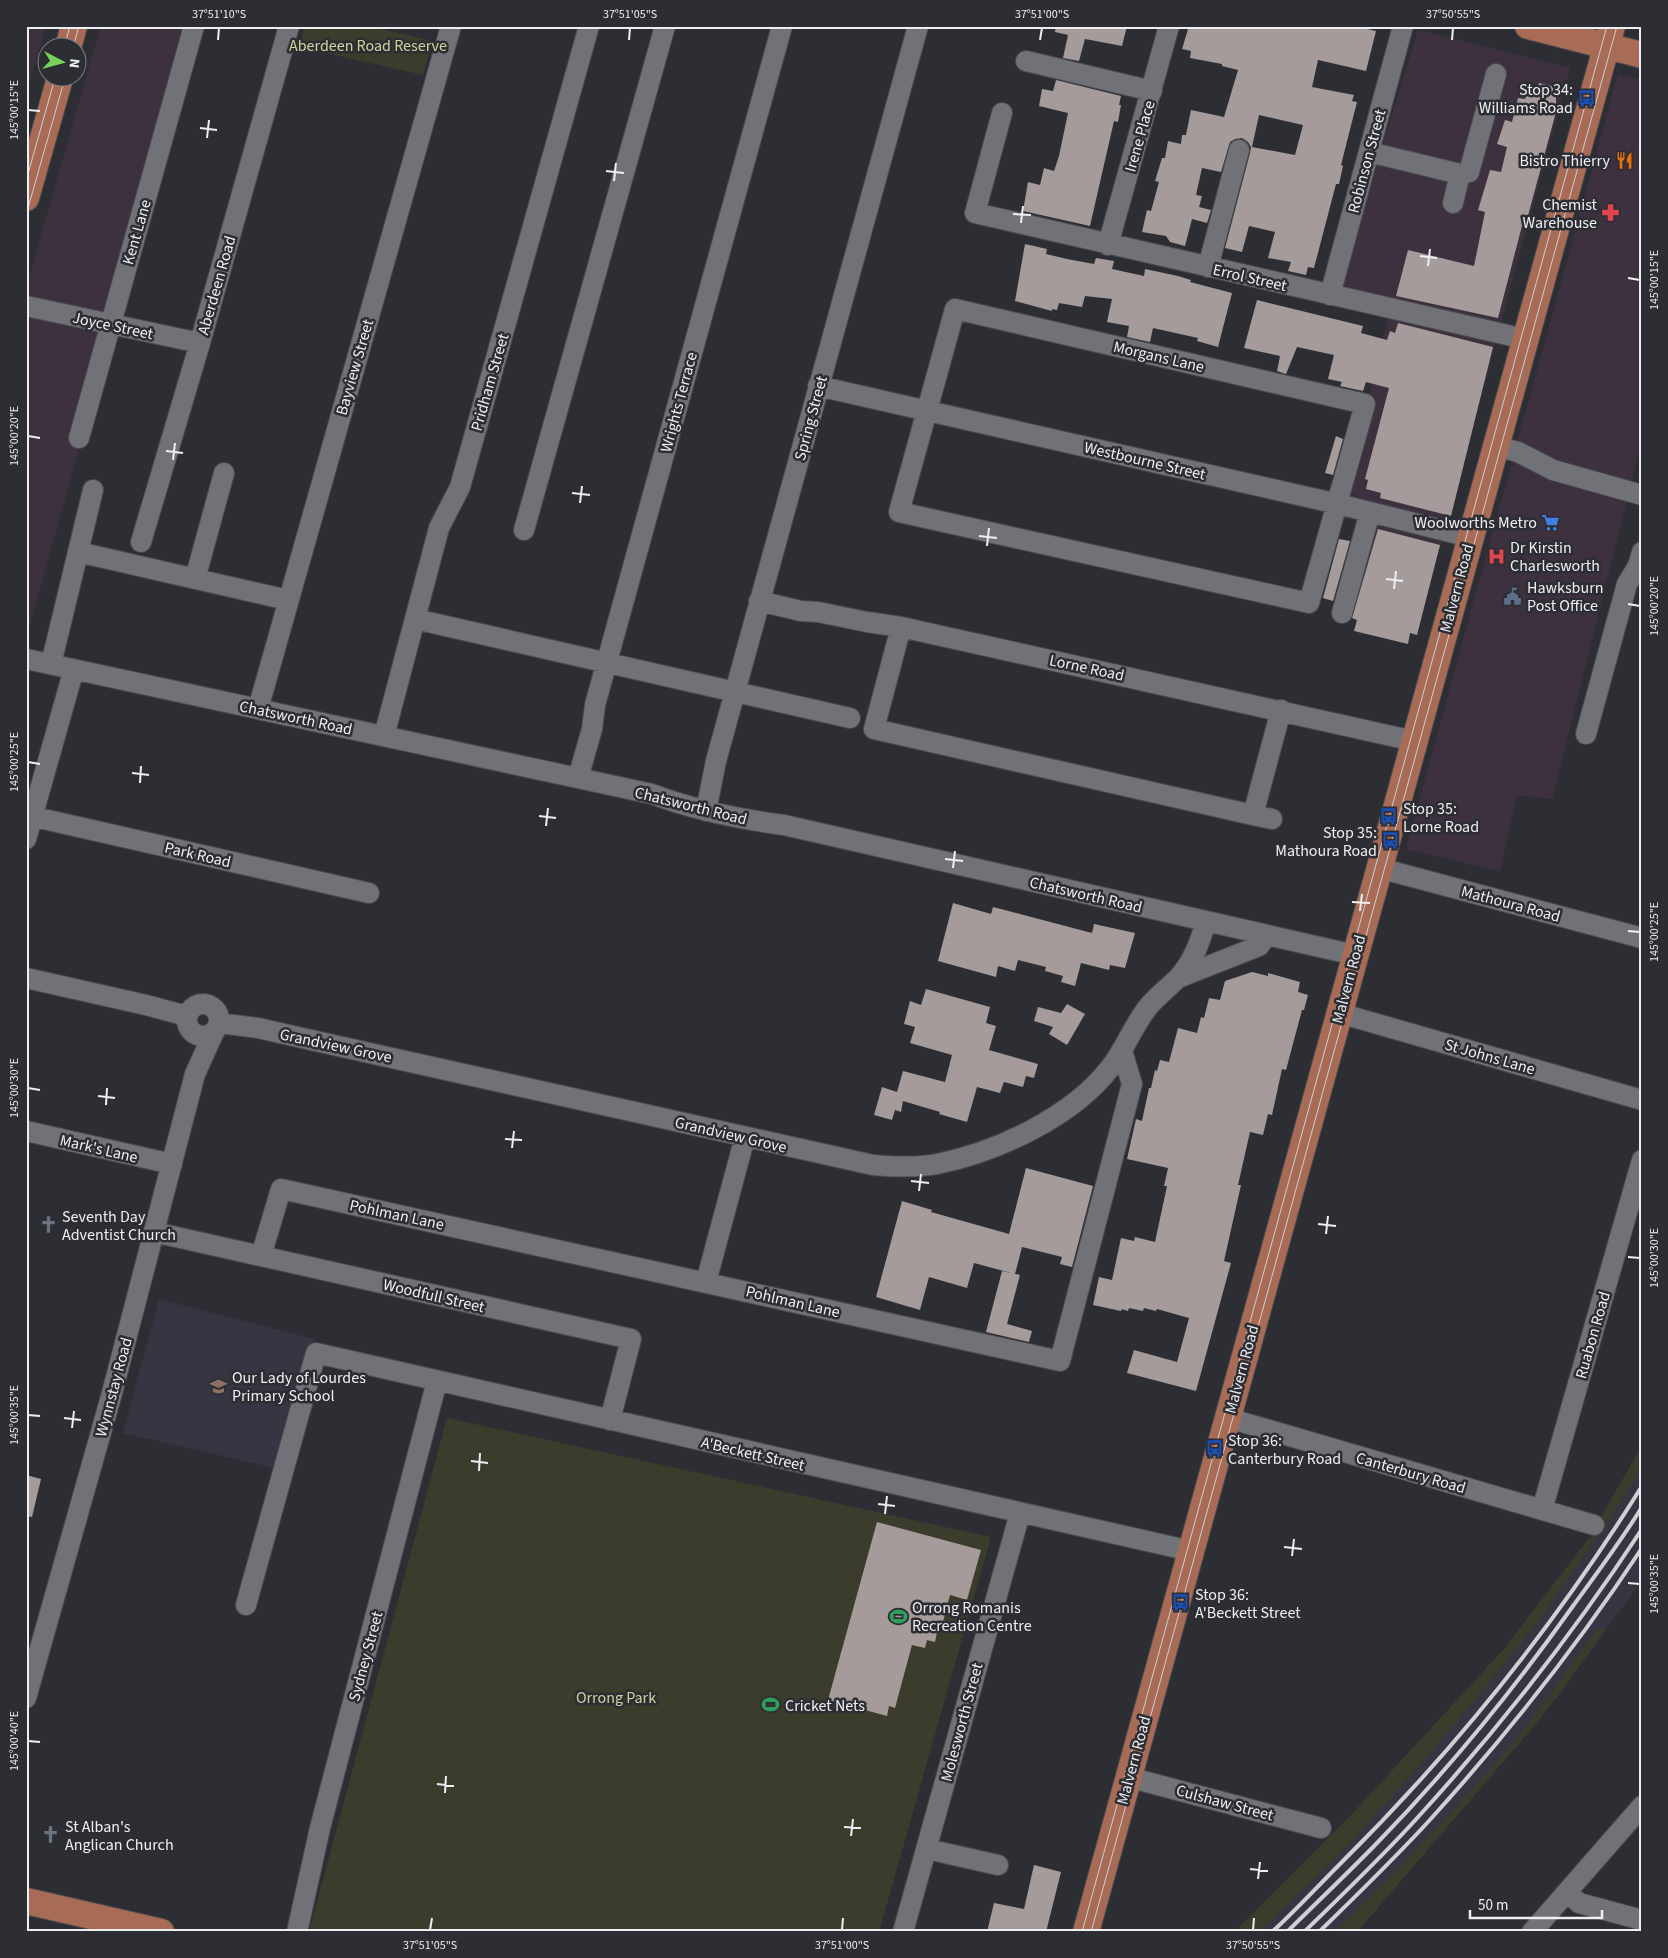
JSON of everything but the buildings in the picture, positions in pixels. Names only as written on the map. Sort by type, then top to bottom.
[{"type":"main road","points":[[1528,26],[1609,36],[1642,55]]},
{"type":"main road","name":"Malvern Road","points":[[1086,1932],[1609,36]]},
{"type":"main road","points":[[27,195],[57,88]]},
{"type":"main road","points":[[26,1901],[161,1932]]},
{"type":"street","name":"Kent Lane","points":[[79,438],[194,26]]},
{"type":"street","name":"Aberdeen Road","points":[[141,542],[200,343],[289,26]]},
{"type":"street","name":"Bayview Street","points":[[258,709],[451,26]]},
{"type":"street","name":"Pridham Street","points":[[384,736],[439,528],[460,487],[589,26]]},
{"type":"street","points":[[524,530],[665,26]]},
{"type":"street","name":"Spring Street","points":[[706,810],[716,761],[759,601],[918,26]]},
{"type":"street","name":"Irene Place","points":[[1108,245],[1169,26]]},
{"type":"street","name":"Robinson Street","points":[[1330,295],[1403,26]]},
{"type":"street","name":"Wrights Terrace","points":[[578,778],[606,663],[777,27]]},
{"type":"street","points":[[1026,62],[1152,91]]},
{"type":"street","points":[[1369,152],[1460,174],[1469,172],[1496,74]]},
{"type":"street","name":"Errol Street","points":[[1002,113],[975,213],[1525,339]]},
{"type":"street","points":[[1208,267],[1239,150]]},
{"type":"street","points":[[1453,203],[1460,174]]},
{"type":"street","name":"Joyce Street","points":[[26,306],[200,343]]},
{"type":"street","name":"Morgans Lane","points":[[927,411],[954,308],[1365,404],[1338,504]]},
{"type":"street","name":"Westbourne Street","points":[[818,386],[1338,504],[1470,537]]},
{"type":"street","points":[[927,411],[899,512],[1310,602],[1338,504]]},
{"type":"street","points":[[1496,446],[1518,452],[1553,470],[1642,495]]},
{"type":"street","points":[[195,579],[224,473]]},
{"type":"street","points":[[51,664],[93,490]]},
{"type":"street","points":[[1342,614],[1370,512]]},
{"type":"street","points":[[78,552],[288,600]]},
{"type":"street","points":[[1586,734],[1627,584],[1638,566],[1642,552]]},
{"type":"street","name":"Lorne Road","points":[[759,601],[801,611],[818,612],[867,622],[901,626],[1414,741]]},
{"type":"street","points":[[415,619],[850,718]]},
{"type":"street","points":[[901,626],[874,729],[1263,817],[1281,710]]},
{"type":"street","name":"Chatsworth Road","points":[[26,659],[652,794],[674,803],[784,825],[1355,955]]},
{"type":"street","points":[[26,839],[29,816],[74,669]]},
{"type":"street","name":"Park Road","points":[[29,816],[370,893]]},
{"type":"street","name":"Mathoura Road","points":[[1379,868],[1642,938]]},
{"type":"street","name":"Grandview Grove","points":[[216,1028],[258,1028],[873,1165],[914,1166],[937,1164],[996,1146],[1029,1132],[1048,1121],[1093,1086],[1110,1069],[1147,1009],[1163,990],[1178,978],[1198,950],[1206,921]]},
{"type":"street","name":"Grandview Grove","points":[[1178,978],[1259,946],[1267,935]]},
{"type":"street","points":[[26,978],[146,1005],[190,1024],[203,1036],[216,1028],[217,1012],[209,1005],[198,1004],[193,1007],[190,1024]]},
{"type":"street","name":"St Johns Lane","points":[[1339,1013],[1642,1100]]},
{"type":"street","name":"Wynnstay Road","points":[[190,1024],[195,1074]]},
{"type":"street","name":"Wynnstay Road","points":[[26,1698],[112,1393],[195,1074],[216,1028]]},
{"type":"street","name":"Pohlman Lane","points":[[262,1256],[281,1189],[1060,1361],[1132,1084],[1122,1051]]},
{"type":"street","name":"Mark's Lane","points":[[26,1132],[172,1164]]},
{"type":"street","points":[[706,1282],[745,1137]]},
{"type":"street","name":"Ruabon Road","points":[[1542,1510],[1642,1160]]},
{"type":"street","name":"Woodfull Street","points":[[154,1232],[631,1339],[610,1420]]},
{"type":"street","name":"A'Beckett Street","points":[[246,1605],[316,1353],[1191,1551]]},
{"type":"street","name":"Sydney Street","points":[[297,1932],[320,1828],[437,1381]]},
{"type":"street","name":"Canterbury Road","points":[[1228,1418],[1594,1526]]},
{"type":"street","name":"Molesworth Street","points":[[903,1932],[1020,1513]]},
{"type":"street","name":"Culshaw Street","points":[[1128,1777],[1321,1828]]},
{"type":"street","points":[[1532,1932],[1642,1806]]},
{"type":"street","points":[[927,1849],[998,1865]]},
{"type":"street","points":[[1567,1892],[1579,1903],[1642,1920]]},
{"type":"shaded area","points":[[26,26],[46,26],[42,38],[38,38],[38,53],[26,94]]},
{"type":"shaded area","points":[[101,26],[196,26],[26,639],[26,288],[83,88],[88,88],[88,71]]},
{"type":"shaded area","points":[[1418,30],[1570,68],[1422,614],[1344,598],[1368,500],[1344,492],[1393,299],[1340,286]]},
{"type":"shaded area","points":[[1618,74],[1642,80],[1642,439],[1552,799],[1517,795],[1500,871],[1406,849]]},
{"type":"shaded area","name":"Our Lady of Lourdes Primary School","points":[[159,1299],[314,1339],[279,1469],[123,1433]]},
{"type":"shaded area","points":[[1642,1446],[1642,1580],[1534,1726],[1357,1932],[1234,1932],[1351,1815],[1504,1649],[1589,1538],[1591,1539],[1594,1535],[1599,1520]]},
{"type":"green space","name":"Aberdeen Road Reserve","points":[[305,26],[368,26],[433,41],[423,75],[299,47]]},
{"type":"green space","name":"Orrong Park","points":[[447,1418],[991,1537],[879,1932],[309,1932]]},
{"type":"green space","points":[[1642,1446],[1642,1468],[1606,1525],[1538,1621],[1479,1695],[1369,1823],[1328,1866],[1258,1932],[1234,1932],[1351,1815],[1504,1649],[1589,1538],[1591,1539],[1599,1520]]},
{"type":"green space","points":[[1602,1627],[1605,1630],[1534,1726],[1358,1931],[1334,1932],[1419,1847],[1479,1781],[1525,1728],[1597,1629]]},
{"type":"tram line","points":[[67,38],[70,26]]},
{"type":"tram line","points":[[76,38],[79,26]]},
{"type":"tram line","points":[[1082,1932],[1607,26]]},
{"type":"tram line","points":[[1091,1932],[1617,26]]},
{"type":"tram line","points":[[26,181],[52,88]]},
{"type":"tram line","points":[[26,215],[62,88]]},
{"type":"railway","points":[[1272,1932],[1382,1822],[1463,1731],[1539,1637],[1575,1587],[1642,1486]]},
{"type":"railway","points":[[1287,1932],[1404,1814],[1480,1728],[1551,1637],[1609,1557],[1642,1507]]},
{"type":"railway","points":[[1304,1932],[1405,1831],[1479,1748],[1564,1641],[1642,1529]]},
{"type":"railway","points":[[1319,1932],[1415,1836],[1485,1757],[1567,1655],[1642,1548]]},
{"type":"place","name":"Stop 34: Williams Road","points":[[1587,98]]},
{"type":"place","name":"Bistro Thierry","points":[[1624,160]]},
{"type":"place","name":"Chemist Warehouse","points":[[1611,213]]},
{"type":"place","name":"Woolworths Metro","points":[[1551,522]]},
{"type":"place","name":"Dr Kirstin Charlesworth","points":[[1496,556]]},
{"type":"place","name":"Hawksburn Post Office","points":[[1513,596]]},
{"type":"place","name":"Stop 35: Lorne Road","points":[[1389,817]]},
{"type":"place","name":"Stop 35: Mathoura Road","points":[[1391,841]]},
{"type":"place","name":"Seventh Day Adventist Church","points":[[48,1225]]},
{"type":"place","name":"Our Lady of Lourdes Primary School","points":[[218,1386]]},
{"type":"place","name":"Stop 36: Canterbury Road","points":[[1214,1449]]},
{"type":"place","name":"Stop 36: A'Beckett Street","points":[[1181,1603]]},
{"type":"place","name":"Orrong Romanis Recreation Centre","points":[[898,1616]]},
{"type":"place","name":"Cricket Nets","points":[[771,1705]]},
{"type":"place","name":"St Alban's Anglican Church","points":[[51,1835]]}]
